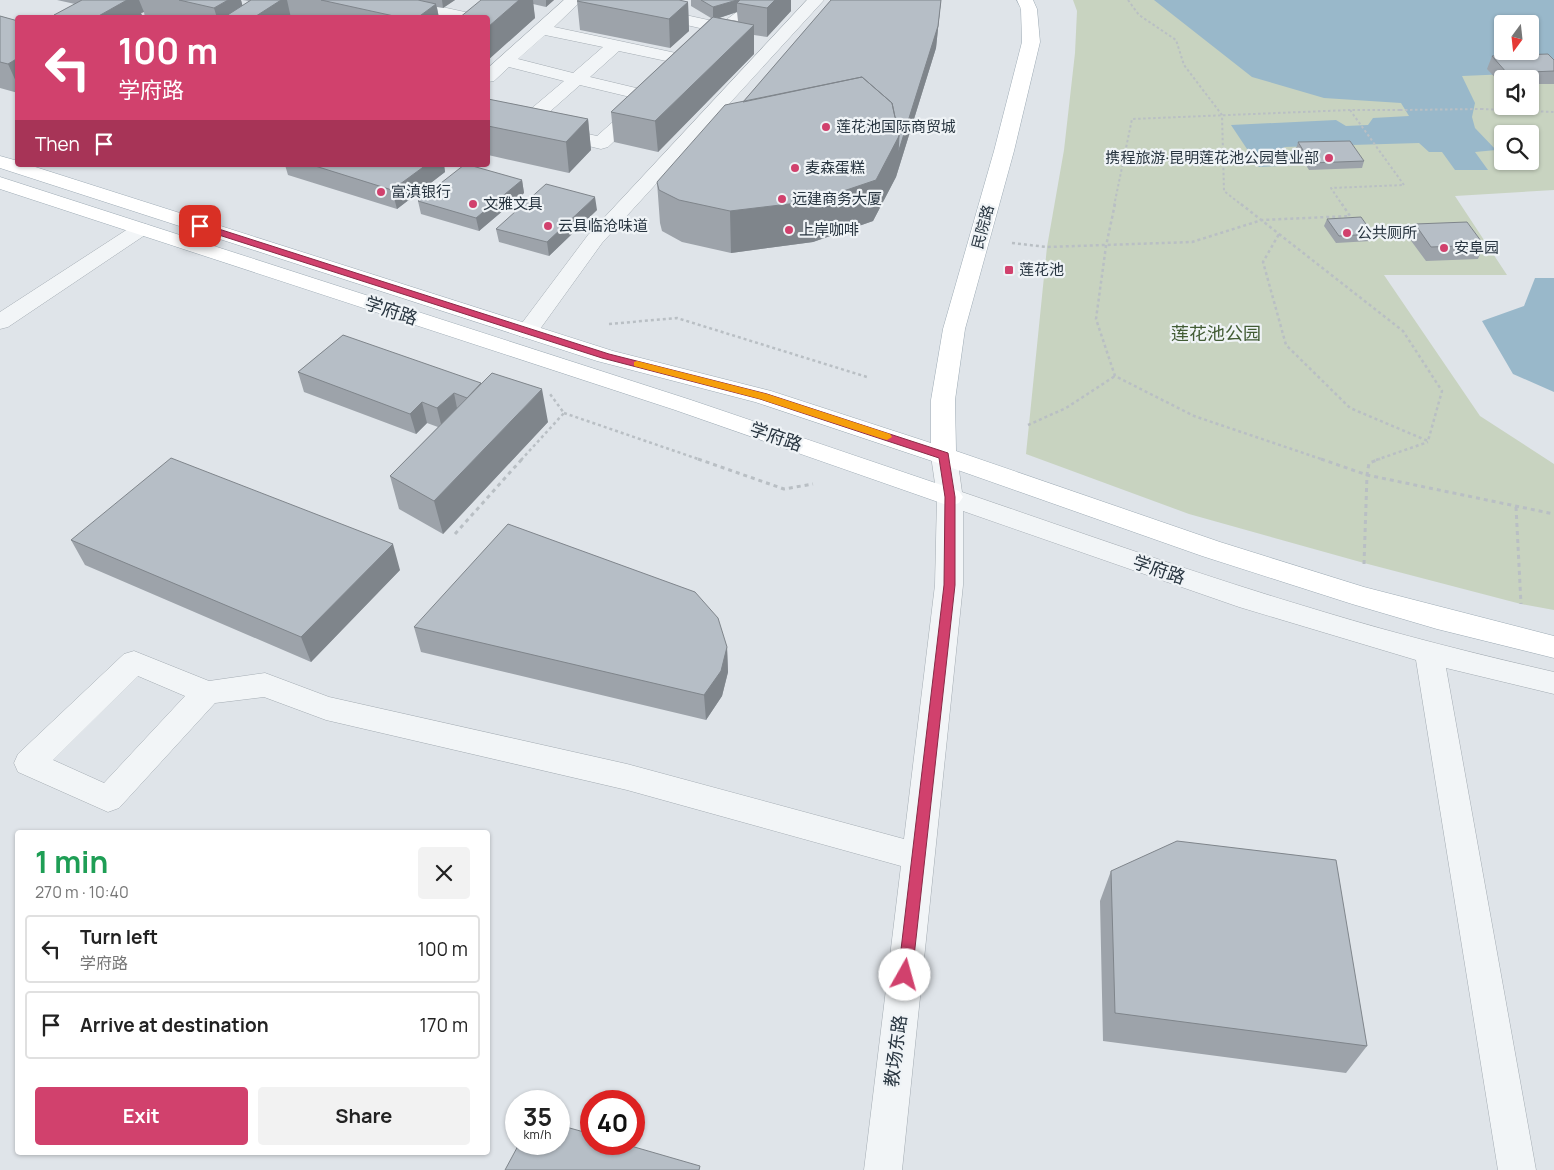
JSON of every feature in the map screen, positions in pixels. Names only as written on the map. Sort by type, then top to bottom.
[{"type":"main road","name":"民院路","points":[[944,456],[943,400],[954,329],[980,239],[1031,42],[1029,9],[1025,0]]},
{"type":"main road","name":"学府路","points":[[0,162],[523,342],[683,405],[950,497]]},
{"type":"main road","name":"学府路","points":[[0,183],[141,229],[523,342],[605,356],[763,396],[944,456],[1211,549],[1362,597],[1554,647]]},
{"type":"street","points":[[388,0],[455,15]]},
{"type":"street","points":[[490,75],[539,22],[555,17],[574,0]]},
{"type":"street","points":[[595,0],[725,29]]},
{"type":"street","points":[[659,14],[674,0]]},
{"type":"street","points":[[490,118],[601,143],[725,29],[759,4],[758,0]]},
{"type":"street","points":[[523,342],[595,239],[816,0]]},
{"type":"street","points":[[539,22],[616,45],[671,79]]},
{"type":"street","points":[[523,125],[616,45]]},
{"type":"street","points":[[505,61],[577,79],[671,79]]},
{"type":"street","points":[[0,322],[141,229]]},
{"type":"street","name":"教场东路","points":[[883,1170],[950,585],[950,497],[944,456]]},
{"type":"street","name":"学府路","points":[[950,497],[1216,590],[1359,633],[1495,670],[1554,683]]},
{"type":"street","points":[[1429,652],[1517,1170]]},
{"type":"street","points":[[207,693],[108,799],[29,763],[134,662],[207,693],[265,685],[326,708],[627,777],[919,857]]},
{"type":"path","points":[[1128,0],[1139,15],[1176,40],[1184,65],[1222,115],[1224,190],[1403,331],[1442,391],[1428,441]]},
{"type":"path","points":[[1554,112],[1482,109],[1350,110],[1132,119],[1106,246],[1096,319],[1116,376],[1194,416],[1367,475],[1554,514]]},
{"type":"path","points":[[980,239],[1047,247],[1192,242],[1262,220],[1350,216],[1332,188],[1404,185],[1350,110]]},
{"type":"path","points":[[1279,233],[1263,262],[1286,345],[1350,408],[1428,441]]},
{"type":"path","points":[[678,318],[867,377]]},
{"type":"path","points":[[523,342],[564,413],[784,489]]},
{"type":"path","points":[[1028,425],[1066,408],[1116,376]]},
{"type":"path","points":[[455,534],[564,413]]},
{"type":"path","points":[[1362,597],[1369,462],[1428,441]]},
{"type":"path","points":[[1516,507],[1523,640]]},
{"type":"green space","name":"莲花池公园","points":[[1073,0],[1554,0],[1554,190],[1455,196],[1507,275],[1384,275],[1480,416],[1554,464],[1554,610],[1521,604],[1364,563],[1189,514],[1026,454],[1047,247],[1064,150],[1075,53],[1077,11]]},
{"type":"water","points":[[1154,0],[1554,0],[1554,72],[1494,70],[1494,75],[1462,76],[1475,103],[1472,117],[1475,128],[1494,148],[1494,150],[1475,152],[1488,170],[1455,170],[1442,152],[1429,152],[1419,143],[1284,147],[1295,165],[1259,167],[1231,125],[1336,120],[1346,126],[1368,125],[1373,118],[1409,116],[1401,103],[1324,98],[1252,77]]},
{"type":"water","points":[[1535,278],[1554,278],[1554,392],[1513,374],[1482,321],[1524,306]]},
{"type":"building","points":[[82,0],[127,0],[100,15],[54,15]]},
{"type":"building","points":[[179,0],[228,0],[214,8]]},
{"type":"building","points":[[251,0],[281,0],[258,15],[228,15]]},
{"type":"building","points":[[321,0],[418,0],[436,4],[421,15],[389,15]]},
{"type":"building","points":[[481,0],[519,0],[490,25],[490,15],[463,15]]},
{"type":"building","points":[[679,0],[688,2],[669,19],[577,1]]},
{"type":"building","points":[[701,0],[737,0],[713,7]]},
{"type":"building","points":[[740,0],[775,0],[767,8],[737,3]]},
{"type":"building","points":[[831,0],[941,0],[938,26],[898,153],[899,136],[892,103],[862,77],[743,102]]},
{"type":"building","points":[[0,16],[15,20],[15,60],[8,64],[0,62]]},
{"type":"building","points":[[713,17],[754,25],[655,121],[611,112]]},
{"type":"building","points":[[1539,54],[1548,54],[1554,60],[1554,71],[1504,70],[1496,60],[1539,60]]},
{"type":"building","points":[[862,77],[892,103],[899,136],[876,180],[814,201],[730,211],[679,200],[659,190],[657,182],[725,105]]},
{"type":"building","points":[[490,99],[588,119],[566,142],[490,126]]},
{"type":"building","points":[[1350,141],[1364,161],[1311,163],[1298,142]]},
{"type":"building","points":[[318,167],[423,167],[392,190]]},
{"type":"building","points":[[461,167],[476,167],[522,180],[476,218],[418,201]]},
{"type":"building","points":[[546,184],[595,197],[547,242],[496,229]]},
{"type":"building","points":[[1361,217],[1373,234],[1339,236],[1327,219]]},
{"type":"building","points":[[1467,222],[1484,245],[1431,247],[1415,224]]},
{"type":"building","points":[[343,335],[481,383],[467,398],[454,393],[437,408],[422,402],[410,414],[298,372]]},
{"type":"building","points":[[492,373],[542,389],[434,501],[390,476]]},
{"type":"building","points":[[171,458],[393,544],[301,637],[71,540]]},
{"type":"building","points":[[508,524],[695,592],[718,618],[727,647],[721,671],[704,695],[414,627]]},
{"type":"building","points":[[1177,841],[1336,860],[1367,1046],[1115,1013],[1111,871]]},
{"type":"building","points":[[570,1128],[580,1131],[580,1155],[645,1155],[645,1150],[700,1166],[699,1170],[505,1170],[513,1155],[570,1155]]},
{"type":"slow traffic","points":[[637,364],[763,396],[887,437]]},
{"type":"place","name":"莲花池国际商贸城","points":[[826,127]]},
{"type":"place","name":"携程旅游·昆明莲花池公园营业部","points":[[1329,158]]},
{"type":"place","name":"麦森蛋糕","points":[[795,168]]},
{"type":"place","name":"富滇银行","points":[[381,192]]},
{"type":"place","name":"远建商务大厦","points":[[782,199]]},
{"type":"place","name":"文雅文具","points":[[473,204]]},
{"type":"place","name":"云县临沧味道","points":[[548,226]]},
{"type":"place","name":"上岸咖啡","points":[[789,230]]},
{"type":"place","name":"公共厕所","points":[[1347,233]]},
{"type":"place","name":"安阜园","points":[[1444,248]]},
{"type":"place","name":"莲花池","points":[[1009,270]]},
{"type":"route","points":[[200,226],[605,356],[763,396],[944,456],[950,497],[950,585],[905,975]]}]
